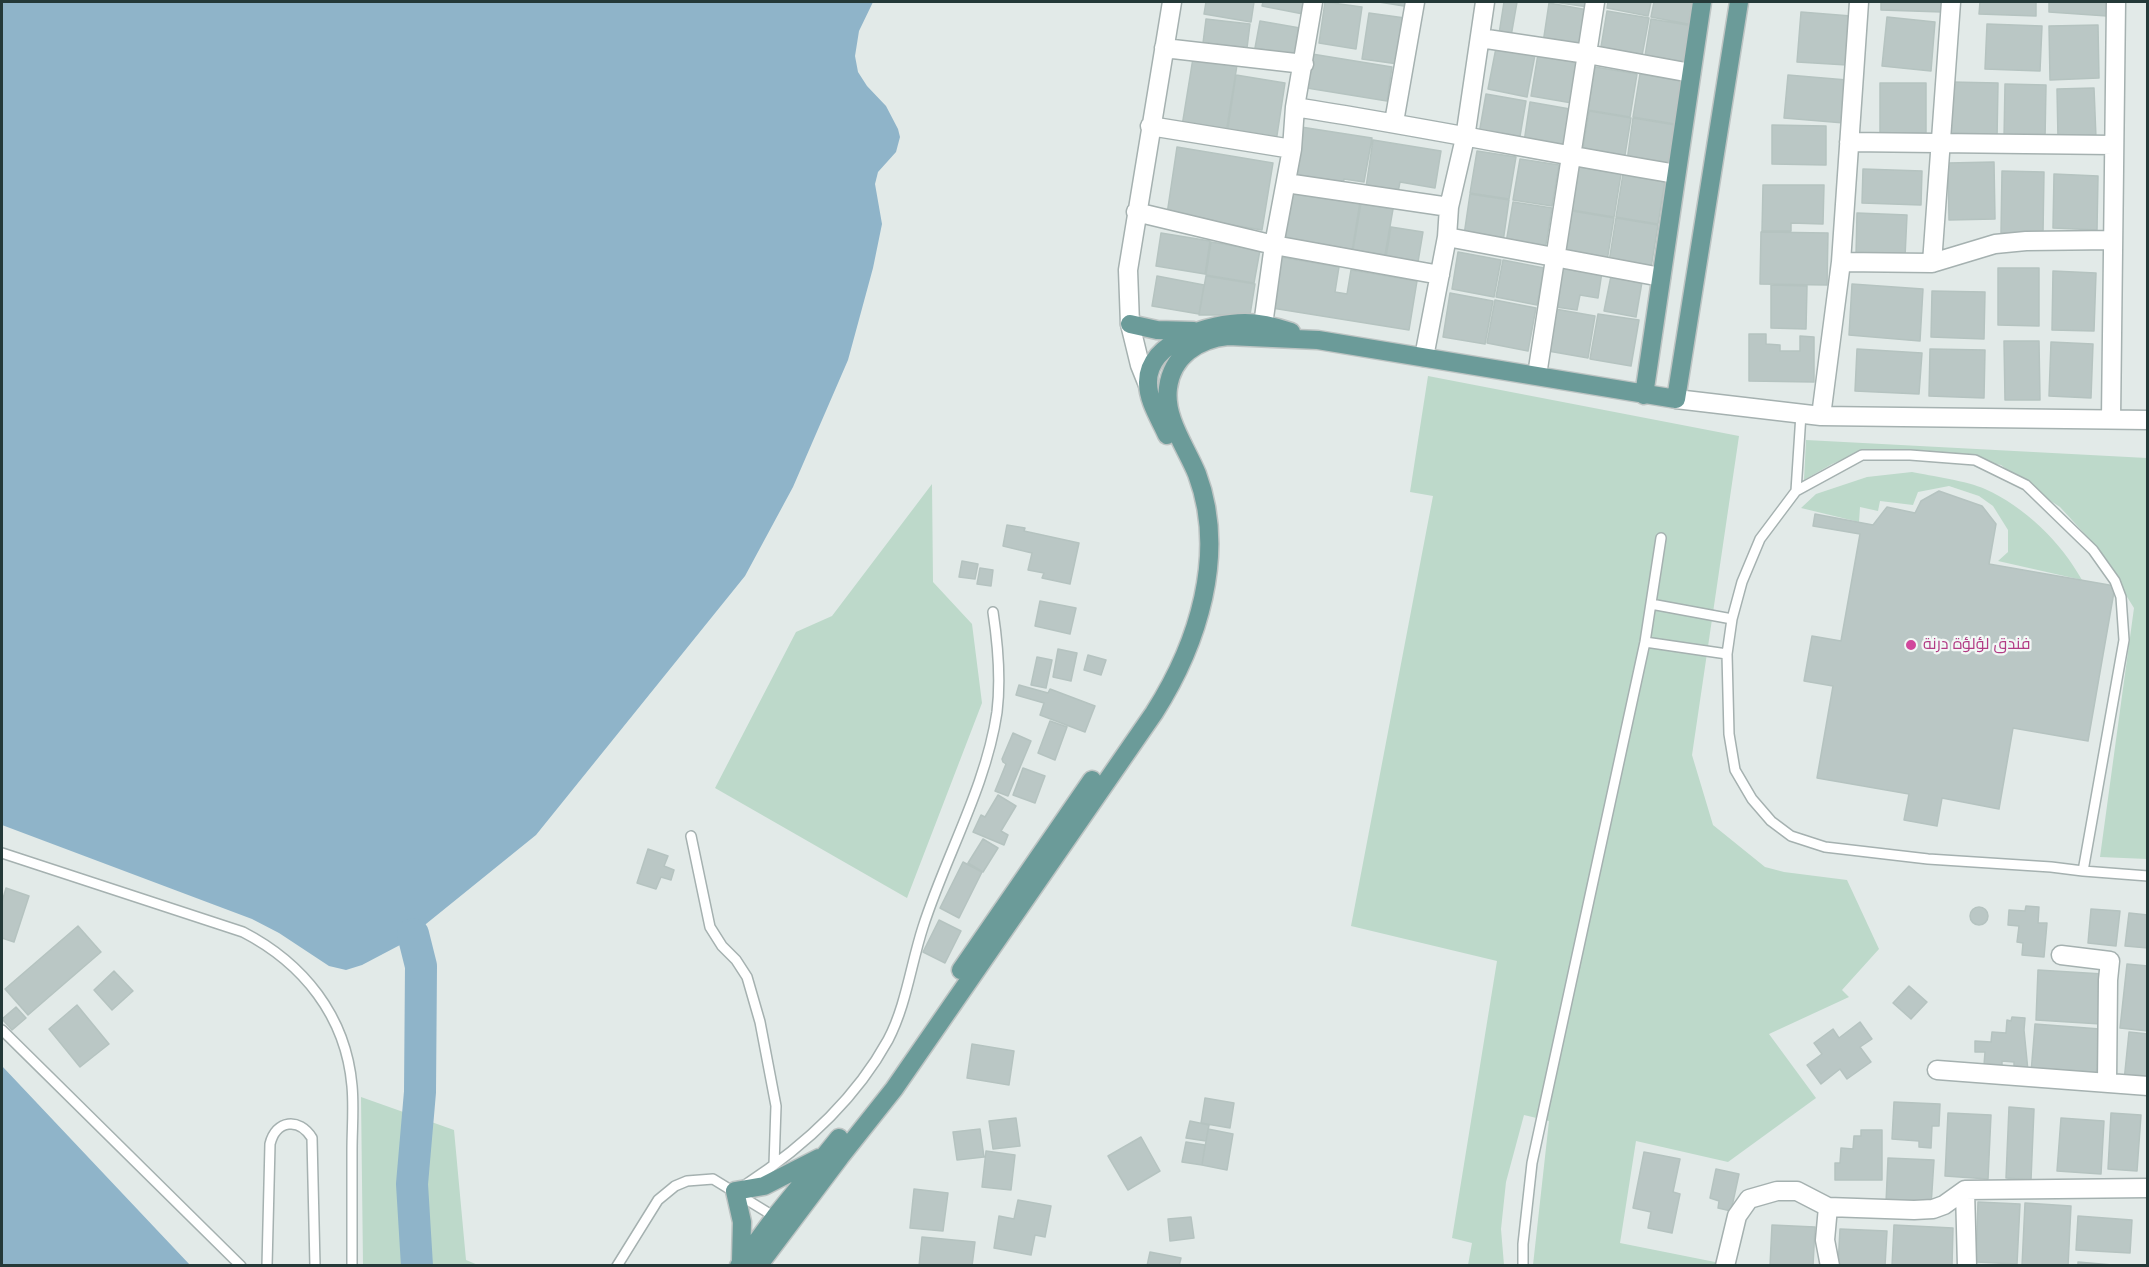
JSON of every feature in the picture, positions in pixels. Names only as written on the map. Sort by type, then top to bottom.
[{"type":"main road","points":[[1644,395],[1702,2]]},
{"type":"main road","points":[[746,1264],[775,1217],[886,1080],[1018,885],[1157,689],[1175,653],[1194,589],[1198,530],[1191,494],[1156,396],[1151,367],[1161,352],[1199,331],[1231,324],[1263,325],[1318,340],[1676,399],[1739,2]]},
{"type":"main road","points":[[1130,324],[1157,330],[1199,331]]},
{"type":"main road","points":[[1156,396],[1168,387],[1176,364],[1184,354],[1204,340],[1228,336],[1318,340]]},
{"type":"main road","points":[[746,1264],[840,1157],[894,1089],[1154,713],[1181,666],[1199,616],[1205,589],[1207,514],[1202,490],[1173,422],[1156,396]]},
{"type":"main road","points":[[746,1264],[742,1222],[735,1191],[764,1186],[826,1155]]},
{"type":"street","points":[[1156,396],[1137,355],[1130,324],[1128,270],[1172,2]]},
{"type":"street","points":[[1263,325],[1313,2]]},
{"type":"street","points":[[1394,122],[1415,2]]},
{"type":"street","points":[[1424,357],[1447,237],[1449,207],[1465,138],[1485,2]]},
{"type":"street","points":[[1537,375],[1595,2]]},
{"type":"street","points":[[1821,416],[1841,262],[1859,2]]},
{"type":"street","points":[[1932,263],[1951,2]]},
{"type":"street","points":[[2111,419],[2116,2]]},
{"type":"street","points":[[1480,38],[1691,73]]},
{"type":"street","points":[[1164,48],[1304,64]]},
{"type":"street","points":[[1295,107],[1394,122],[1465,138],[1676,174]]},
{"type":"street","points":[[1150,126],[1292,149]]},
{"type":"street","points":[[1849,142],[2113,145]]},
{"type":"street","points":[[1286,183],[1449,207]]},
{"type":"street","points":[[1136,212],[1274,245],[1440,275]]},
{"type":"street","points":[[1447,237],[1661,277]]},
{"type":"street","points":[[1841,262],[1932,263],[1995,244],[2026,241],[2113,240]]},
{"type":"street","points":[[1676,399],[1821,416],[2148,420]]},
{"type":"street","points":[[2061,955],[2110,961],[2107,1083]]},
{"type":"street","points":[[1938,1070],[2148,1086]]},
{"type":"street","points":[[1725,1266],[1737,1216],[1749,1199],[1777,1191],[1797,1191],[1828,1207],[1933,1209],[1944,1205],[1965,1190],[2148,1188]]},
{"type":"street","points":[[1965,1190],[1967,1266]]},
{"type":"street","points":[[1828,1207],[1825,1240],[1830,1266]]},
{"type":"lane","points":[[1796,491],[1801,414]]},
{"type":"lane","points":[[2083,871],[2124,640],[2121,597],[2115,581],[2093,550],[2026,485],[1975,460],[1910,455],[1862,455],[1796,491],[1760,539],[1742,582],[1732,619],[1727,654],[1730,734],[1735,770],[1752,799],[1771,821],[1791,836],[1825,847],[1916,858],[2051,867],[2083,871],[2148,876]]},
{"type":"lane","points":[[1523,1266],[1523,1244],[1533,1163],[1645,642],[1661,538]]},
{"type":"lane","points":[[1651,604],[1732,619]]},
{"type":"lane","points":[[735,1191],[774,1165],[811,1135],[848,1096],[888,1039],[898,1016],[923,926],[987,759],[993,735],[997,711],[999,661],[993,612]]},
{"type":"lane","points":[[1645,642],[1727,654]]},
{"type":"lane","points":[[690,836],[710,927],[747,977],[762,1030],[776,1106],[774,1165]]},
{"type":"lane","points":[[2,853],[243,932],[278,953],[308,981],[325,1005],[338,1030],[349,1067],[352,1106],[352,1266]]},
{"type":"lane","points":[[2,1030],[241,1266]]},
{"type":"lane","points":[[267,1266],[270,1144],[276,1131],[292,1124],[303,1128],[312,1138],[315,1266]]},
{"type":"lane","points":[[617,1266],[658,1200],[675,1186],[687,1181],[713,1179],[775,1217]]},
{"type":"green space","points":[[1428,376],[1739,436],[1692,755],[1713,825],[1765,867],[1784,872],[1847,880],[1879,949],[1842,990],[1849,997],[1769,1034],[1816,1098],[1728,1162],[1636,1141],[1620,1243],[1715,1262],[1715,1265],[1533,1265],[1549,1121],[1524,1115],[1506,1182],[1501,1229],[1504,1265],[1468,1265],[1472,1243],[1452,1238],[1497,961],[1351,926],[1433,496],[1410,492]]},
{"type":"green space","points":[[1806,440],[2147,458],[2147,859],[2100,857],[2134,608],[2094,544],[2060,507],[2001,465],[1913,450],[1865,450],[1832,464],[1804,480]]},
{"type":"green space","points":[[1912,472],[1978,486],[2014,505],[2053,539],[2082,580],[1998,561],[2008,552],[2008,530],[1993,506],[1979,496],[1949,486],[1918,492],[1913,505],[1880,501],[1878,511],[1860,507],[1859,522],[1801,508],[1816,494],[1867,477]]},
{"type":"green space","points":[[932,484],[933,582],[972,624],[982,703],[907,898],[715,788],[796,632],[832,616]]},
{"type":"green space","points":[[361,1097],[454,1130],[466,1260],[478,1265],[363,1265]]},
{"type":"water","points":[[2,2],[873,2],[859,31],[855,56],[858,72],[867,86],[886,106],[900,137],[896,152],[878,172],[875,184],[882,224],[873,268],[848,360],[793,487],[745,576],[536,835],[400,945],[362,965],[346,970],[329,966],[279,933],[252,919],[2,825]]},
{"type":"water","points":[[2,1066],[190,1265],[2,1265]]},
{"type":"building","points":[[1206,2],[1254,2],[1251,22],[1204,14]]},
{"type":"building","points":[[1263,2],[1306,2],[1303,14],[1262,6]]},
{"type":"building","points":[[1325,2],[1362,7],[1356,49],[1319,43]]},
{"type":"building","points":[[1379,2],[1410,2],[1410,7]]},
{"type":"building","points":[[1504,2],[1517,2],[1510,42],[1498,40]]},
{"type":"building","points":[[1554,2],[1589,2],[1588,7]]},
{"type":"building","points":[[1608,2],[1651,2],[1648,16],[1607,8]]},
{"type":"building","points":[[1654,2],[1697,2],[1693,25],[1651,17]]},
{"type":"building","points":[[1881,2],[1942,2],[1942,12],[1881,10]]},
{"type":"building","points":[[1980,2],[2036,2],[2036,16],[1979,14]]},
{"type":"building","points":[[2049,2],[2108,2],[2107,16],[2049,12]]},
{"type":"building","points":[[1549,3],[1588,10],[1581,50],[1543,43]]},
{"type":"building","points":[[1607,11],[1649,18],[1641,61],[1600,53]]},
{"type":"building","points":[[1801,12],[1851,16],[1847,65],[1797,62]]},
{"type":"building","points":[[1369,13],[1405,18],[1398,64],[1362,59]]},
{"type":"building","points":[[1887,17],[1935,22],[1931,71],[1882,66]]},
{"type":"building","points":[[1206,19],[1250,24],[1247,48],[1203,43]]},
{"type":"building","points":[[1651,19],[1693,26],[1685,69],[1644,62]]},
{"type":"building","points":[[1260,21],[1300,28],[1296,55],[1255,48]]},
{"type":"building","points":[[1987,24],[2042,26],[2040,71],[1985,69]]},
{"type":"building","points":[[2098,25],[2099,78],[2050,80],[2049,26]]},
{"type":"building","points":[[1496,48],[1535,55],[1527,97],[1488,89]]},
{"type":"building","points":[[1194,52],[1238,59],[1226,133],[1182,126]]},
{"type":"building","points":[[1312,54],[1392,67],[1387,101],[1307,88]]},
{"type":"building","points":[[1538,54],[1579,61],[1572,103],[1531,96]]},
{"type":"building","points":[[1595,67],[1637,74],[1630,117],[1588,110]]},
{"type":"building","points":[[1640,74],[1682,81],[1675,124],[1633,117]]},
{"type":"building","points":[[1236,75],[1285,83],[1276,142],[1227,134]]},
{"type":"building","points":[[1788,75],[1847,80],[1844,123],[1784,118]]},
{"type":"building","points":[[1951,82],[1998,83],[1997,139],[1950,138]]},
{"type":"building","points":[[1880,83],[1926,83],[1926,133],[1880,133]]},
{"type":"building","points":[[2005,84],[2046,85],[2045,140],[2004,139]]},
{"type":"building","points":[[2094,88],[2096,138],[2058,139],[2057,89]]},
{"type":"building","points":[[1486,94],[1526,101],[1519,142],[1479,134]]},
{"type":"building","points":[[1530,102],[1570,109],[1563,149],[1524,142]]},
{"type":"building","points":[[1589,111],[1631,118],[1624,161],[1582,154]]},
{"type":"building","points":[[1633,118],[1675,125],[1668,168],[1627,161]]},
{"type":"building","points":[[1772,125],[1826,126],[1826,165],[1772,164]]},
{"type":"building","points":[[1301,127],[1372,138],[1364,182],[1344,179],[1343,184],[1293,175]]},
{"type":"building","points":[[1373,140],[1441,151],[1435,188],[1400,182],[1398,192],[1366,187]]},
{"type":"building","points":[[1177,147],[1273,163],[1262,230],[1167,214]]},
{"type":"building","points":[[1477,151],[1516,157],[1509,199],[1470,193]]},
{"type":"building","points":[[1520,159],[1559,165],[1552,206],[1513,200]]},
{"type":"building","points":[[1994,162],[1995,219],[1949,220],[1948,163]]},
{"type":"building","points":[[1579,167],[1621,174],[1614,217],[1572,210]]},
{"type":"building","points":[[1863,169],[1922,171],[1921,205],[1862,203]]},
{"type":"building","points":[[2002,171],[2044,172],[2043,234],[2001,233]]},
{"type":"building","points":[[1623,174],[1665,181],[1658,224],[1616,217]]},
{"type":"building","points":[[2054,174],[2098,176],[2097,230],[2053,228]]},
{"type":"building","points":[[1763,185],[1824,185],[1823,224],[1791,223],[1791,231],[1762,231]]},
{"type":"building","points":[[1291,191],[1360,202],[1352,251],[1283,240]]},
{"type":"building","points":[[1470,194],[1509,200],[1503,242],[1464,235]]},
{"type":"building","points":[[1513,202],[1552,208],[1545,250],[1506,243]]},
{"type":"building","points":[[1361,203],[1393,209],[1385,255],[1353,250]]},
{"type":"building","points":[[1572,211],[1614,218],[1607,261],[1565,254]]},
{"type":"building","points":[[1857,213],[1907,215],[1905,257],[1856,255]]},
{"type":"building","points":[[1616,218],[1658,225],[1651,268],[1609,262]]},
{"type":"building","points":[[1391,227],[1423,232],[1418,262],[1386,257]]},
{"type":"building","points":[[1761,232],[1828,233],[1827,285],[1760,284]]},
{"type":"building","points":[[1161,233],[1210,241],[1205,274],[1156,266]]},
{"type":"building","points":[[1211,242],[1260,250],[1254,283],[1206,275]]},
{"type":"building","points":[[1458,252],[1501,260],[1494,297],[1452,289]]},
{"type":"building","points":[[1280,257],[1339,267],[1335,292],[1347,294],[1351,270],[1417,281],[1409,330],[1272,308]]},
{"type":"building","points":[[1503,260],[1544,268],[1537,305],[1496,297]]},
{"type":"building","points":[[1563,266],[1602,272],[1598,298],[1580,295],[1577,310],[1556,307]]},
{"type":"building","points":[[1998,268],[2039,268],[2039,326],[1998,325]]},
{"type":"building","points":[[2053,271],[2096,273],[2094,331],[2052,330]]},
{"type":"building","points":[[1157,276],[1204,285],[1199,314],[1152,306]]},
{"type":"building","points":[[1206,276],[1255,284],[1250,315],[1199,315]]},
{"type":"building","points":[[1611,276],[1642,282],[1636,317],[1604,311]]},
{"type":"building","points":[[1852,284],[1923,289],[1920,341],[1849,335]]},
{"type":"building","points":[[1771,285],[1807,286],[1806,329],[1771,328]]},
{"type":"building","points":[[1932,291],[1985,292],[1984,339],[1931,337]]},
{"type":"building","points":[[1450,293],[1493,301],[1485,344],[1443,337]]},
{"type":"building","points":[[1495,300],[1536,308],[1528,351],[1487,343]]},
{"type":"building","points":[[1555,309],[1595,316],[1588,358],[1548,351]]},
{"type":"building","points":[[1598,314],[1639,320],[1631,366],[1590,359]]},
{"type":"building","points":[[1749,334],[1766,334],[1766,344],[1780,345],[1780,351],[1800,351],[1800,336],[1814,337],[1814,382],[1749,381]]},
{"type":"building","points":[[2004,341],[2039,341],[2040,400],[2005,400]]},
{"type":"building","points":[[2051,342],[2093,344],[2091,398],[2049,396]]},
{"type":"building","points":[[1857,349],[1922,353],[1919,394],[1855,391]]},
{"type":"building","points":[[1930,349],[1985,350],[1984,398],[1929,396]]},
{"type":"building","points":[[1939,491],[1982,506],[1996,524],[1989,564],[2115,586],[2088,741],[2013,728],[1999,809],[1942,798],[1937,826],[1904,820],[1909,794],[1817,778],[1833,686],[1804,681],[1812,636],[1841,641],[1860,534],[1813,526],[1815,514],[1873,525],[1887,507],[1915,513],[1921,501]]},
{"type":"building","points":[[1007,525],[1079,543],[1070,584],[1042,578],[1044,573],[1028,570],[1032,553],[1003,546]]},
{"type":"building","points":[[962,561],[978,564],[975,579],[959,577]]},
{"type":"building","points":[[980,568],[993,570],[991,586],[977,584]]},
{"type":"building","points":[[1040,601],[1076,608],[1070,634],[1035,626]]},
{"type":"building","points":[[1058,649],[1077,653],[1071,681],[1053,677]]},
{"type":"building","points":[[1088,655],[1106,660],[1101,675],[1084,670]]},
{"type":"building","points":[[1037,657],[1052,660],[1046,688],[1031,685]]},
{"type":"building","points":[[1019,685],[1048,693],[1050,689],[1095,706],[1085,732],[1040,715],[1044,703],[1016,695]]},
{"type":"building","points":[[1050,721],[1067,727],[1055,760],[1038,753]]},
{"type":"building","points":[[1013,733],[1031,741],[1008,796],[995,791],[1006,764],[1002,759]]},
{"type":"building","points":[[1023,768],[1045,776],[1035,803],[1013,795]]},
{"type":"building","points":[[998,795],[1016,806],[1001,831],[1008,835],[1004,845],[973,832],[981,815],[985,817]]},
{"type":"building","points":[[983,839],[998,848],[983,872],[968,863]]},
{"type":"building","points":[[648,849],[668,856],[664,866],[674,870],[671,880],[661,877],[656,889],[637,883]]},
{"type":"building","points":[[963,862],[982,872],[959,918],[940,908]]},
{"type":"building","points":[[6,888],[29,896],[14,942],[2,938],[2,902]]},
{"type":"building","points":[[2026,906],[2039,907],[2038,923],[2047,923],[2044,957],[2022,955],[2023,943],[2017,942],[2019,926],[2008,925],[2009,910],[2025,911]]},
{"type":"building","points":[[1979,907],[1985,910],[1988,916],[1985,922],[1979,925],[1973,922],[1970,916],[1973,910]]},
{"type":"building","points":[[2091,909],[2120,911],[2116,946],[2088,943]]},
{"type":"building","points":[[2129,913],[2148,915],[2148,948],[2125,946]]},
{"type":"building","points":[[939,920],[961,931],[945,963],[923,952]]},
{"type":"building","points":[[78,926],[101,952],[28,1015],[5,989]]},
{"type":"building","points":[[2127,964],[2148,966],[2148,1031],[2120,1028]]},
{"type":"building","points":[[2038,970],[2103,974],[2101,1024],[2036,1020]]},
{"type":"building","points":[[114,971],[133,991],[112,1010],[94,990]]},
{"type":"building","points":[[1909,986],[1927,1002],[1911,1019],[1893,1003]]},
{"type":"building","points":[[77,1005],[109,1044],[80,1067],[49,1029]]},
{"type":"building","points":[[16,1007],[26,1018],[12,1030],[2,1019]]},
{"type":"building","points":[[2012,1017],[2025,1018],[2028,1071],[2014,1070],[2014,1062],[2002,1061],[2002,1066],[1984,1065],[1985,1052],[1975,1052],[1975,1041],[1991,1042],[1992,1032],[2006,1033],[2007,1020],[2011,1021]]},
{"type":"building","points":[[1860,1022],[1872,1039],[1860,1047],[1871,1062],[1847,1079],[1840,1069],[1821,1084],[1807,1065],[1822,1054],[1814,1043],[1833,1029],[1839,1038]]},
{"type":"building","points":[[2035,1024],[2100,1029],[2096,1078],[2031,1073]]},
{"type":"building","points":[[2129,1032],[2148,1034],[2148,1083],[2124,1081]]},
{"type":"building","points":[[972,1044],[1014,1051],[1009,1085],[967,1078]]},
{"type":"building","points":[[1205,1098],[1234,1103],[1230,1128],[1201,1123]]},
{"type":"building","points":[[1894,1102],[1940,1104],[1939,1126],[1932,1126],[1931,1148],[1919,1147],[1919,1141],[1892,1139]]},
{"type":"building","points":[[2009,1107],[2034,1109],[2031,1180],[2006,1178]]},
{"type":"building","points":[[1948,1113],[1991,1115],[1988,1179],[1945,1176]]},
{"type":"building","points":[[2111,1113],[2141,1115],[2137,1171],[2108,1169]]},
{"type":"building","points":[[1016,1118],[1020,1146],[993,1149],[989,1121]]},
{"type":"building","points":[[2061,1118],[2104,1121],[2101,1174],[2057,1171]]},
{"type":"building","points":[[1190,1121],[1209,1125],[1206,1141],[1186,1138]]},
{"type":"building","points":[[980,1129],[984,1157],[957,1160],[953,1132]]},
{"type":"building","points":[[1208,1129],[1233,1134],[1227,1170],[1202,1165]]},
{"type":"building","points":[[1861,1130],[1882,1130],[1882,1180],[1835,1180],[1835,1163],[1840,1163],[1841,1148],[1853,1149],[1854,1136],[1861,1136]]},
{"type":"building","points":[[1141,1137],[1160,1171],[1128,1190],[1108,1156]]},
{"type":"building","points":[[1186,1142],[1205,1145],[1202,1165],[1182,1162]]},
{"type":"building","points":[[986,1151],[1015,1155],[1011,1190],[982,1187]]},
{"type":"building","points":[[1644,1152],[1680,1159],[1673,1192],[1680,1194],[1672,1233],[1648,1228],[1651,1212],[1633,1208]]},
{"type":"building","points":[[1888,1158],[1934,1160],[1931,1206],[1886,1203]]},
{"type":"building","points":[[1716,1169],[1739,1174],[1731,1211],[1718,1208],[1719,1201],[1710,1198]]},
{"type":"building","points":[[914,1189],[948,1193],[943,1231],[910,1228]]},
{"type":"building","points":[[1018,1200],[1051,1206],[1045,1237],[1035,1235],[1031,1255],[994,1248],[999,1216],[1014,1219]]},
{"type":"building","points":[[1978,1202],[2020,1204],[2017,1264],[1976,1262]]},
{"type":"building","points":[[2025,1203],[2071,1206],[2068,1266],[2022,1266]]},
{"type":"building","points":[[2078,1216],[2132,1220],[2130,1253],[2076,1250]]},
{"type":"building","points":[[1191,1217],[1194,1238],[1170,1241],[1168,1219]]},
{"type":"building","points":[[1772,1225],[1815,1227],[1813,1266],[1770,1266]]},
{"type":"building","points":[[1894,1225],[1953,1228],[1952,1266],[1892,1266]]},
{"type":"building","points":[[1840,1229],[1887,1231],[1885,1266],[1838,1266]]},
{"type":"building","points":[[922,1237],[975,1242],[972,1266],[919,1266]]},
{"type":"building","points":[[1150,1252],[1181,1258],[1179,1266],[1147,1266]]},
{"type":"building","points":[[2078,1262],[2124,1266],[2078,1266]]},
{"type":"waterway","points":[[413,934],[421,966],[420,1092],[412,1184],[417,1266]]},
{"type":"place","name":"فندق لؤلؤة درنة","points":[[1911,645]]}]
